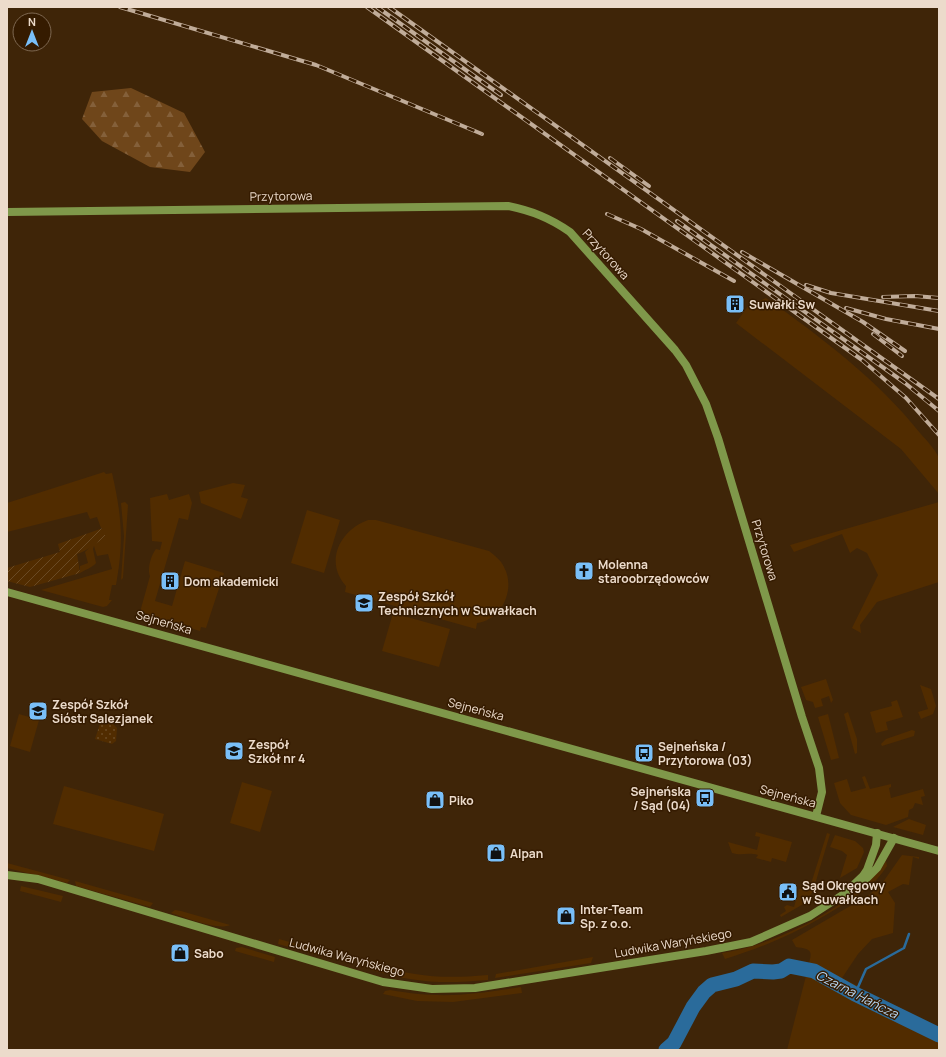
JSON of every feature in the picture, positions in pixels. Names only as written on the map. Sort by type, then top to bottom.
[{"type":"street","name":"Przytorowa","points":[[7,212],[508,206],[532,211],[552,220],[570,232],[675,350],[686,365],[706,404],[725,460],[802,717],[819,768],[822,792],[816,816]]},
{"type":"street","name":"Sejneńska","points":[[7,592],[939,850]]},
{"type":"street","name":"Ludwika Waryńskiego","points":[[844,894],[867,870],[876,844],[877,834]]},
{"type":"street","name":"Ludwika Waryńskiego","points":[[7,875],[38,879],[383,982],[432,990],[492,986],[751,942],[804,919],[853,890],[872,873],[881,862],[894,838]]},
{"type":"shaded area","points":[[766,298],[848,360],[904,414],[935,451],[939,458],[939,494],[901,449],[736,323],[748,306]]},
{"type":"shaded area","points":[[104,472],[106,474],[112,473],[118,500],[121,538],[116,585],[112,585],[109,600],[112,600],[107,606],[103,607],[41,590],[112,569],[108,554],[97,556],[94,546],[93,549],[96,563],[80,573],[80,566],[88,563],[85,552],[95,542],[103,528],[101,528],[97,517],[90,519],[87,512],[7,532],[7,503]]},
{"type":"shaded area","points":[[233,483],[245,485],[241,497],[248,499],[241,519],[201,503],[199,492]]},
{"type":"shaded area","points":[[167,494],[169,500],[189,494],[192,503],[188,520],[179,518],[155,601],[172,606],[185,561],[224,573],[206,628],[201,627],[200,631],[142,614],[140,612],[150,576],[149,566],[151,558],[156,549],[160,550],[162,542],[152,541],[150,498]]},
{"type":"shaded area","points":[[125,502],[128,505],[123,578],[121,580],[124,536],[121,503]]},
{"type":"shaded area","points":[[939,502],[939,582],[877,602],[860,625],[861,633],[852,628],[878,575],[867,553],[857,548],[850,553],[842,534],[794,552],[790,545]]},
{"type":"shaded area","points":[[307,510],[340,520],[324,573],[291,563]]},
{"type":"shaded area","points":[[368,520],[376,520],[489,551],[501,562],[507,576],[507,594],[500,610],[486,621],[477,623],[476,629],[345,592],[346,586],[339,577],[336,567],[338,548],[350,531]]},
{"type":"shaded area","points":[[103,528],[106,538],[85,551],[77,554],[80,573],[30,587],[7,581],[7,568],[60,552],[58,544]]},
{"type":"shaded area","points":[[393,613],[450,629],[439,667],[382,651]]},
{"type":"shaded area","points":[[826,679],[833,700],[831,703],[829,696],[821,699],[823,706],[815,708],[813,702],[806,700],[801,687]]},
{"type":"shaded area","points":[[920,685],[931,689],[936,706],[933,714],[921,719],[918,712],[928,709]]},
{"type":"shaded area","points":[[897,700],[903,717],[886,722],[888,730],[876,733],[870,712],[892,706],[891,702]]},
{"type":"shaded area","points":[[848,712],[857,739],[857,753],[855,754],[844,714]]},
{"type":"shaded area","points":[[19,714],[39,720],[30,752],[10,746]]},
{"type":"shaded area","points":[[828,714],[839,758],[831,760],[818,717]]},
{"type":"shaded area","points":[[101,721],[113,724],[117,728],[116,741],[112,744],[95,739]]},
{"type":"shaded area","points":[[912,730],[915,731],[914,736],[882,746],[881,744],[886,739]]},
{"type":"shaded area","points":[[865,776],[870,789],[891,784],[891,787],[889,788],[891,798],[923,789],[925,796],[921,797],[923,805],[915,803],[913,808],[909,810],[908,817],[886,825],[851,815],[840,803],[834,783],[847,779],[851,792],[866,788],[862,777]]},
{"type":"shaded area","points":[[242,782],[272,791],[260,832],[230,823]]},
{"type":"shaded area","points":[[64,786],[164,814],[154,851],[53,824]]},
{"type":"shaded area","points":[[909,819],[926,825],[923,835],[893,827]]},
{"type":"shaded area","points":[[756,832],[792,842],[786,862],[772,858],[771,862],[756,858],[758,855],[754,854],[732,853],[728,842],[757,850],[760,837],[755,836]]},
{"type":"shaded area","points":[[827,833],[830,834],[813,891],[805,903],[781,917],[780,915],[786,911],[784,907],[787,905],[794,907],[799,889],[809,890]]},
{"type":"shaded area","points":[[835,835],[855,841],[863,848],[864,852],[857,868],[840,878],[847,855],[842,851],[830,847]]},
{"type":"shaded area","points":[[902,855],[919,857],[919,859],[913,857],[909,885],[903,884],[888,892],[895,903],[893,933],[872,939],[858,954],[842,978],[858,986],[856,989],[844,984],[821,970],[808,966],[811,954],[810,952],[808,950],[796,947],[792,940],[869,895],[883,882]]},
{"type":"shaded area","points":[[886,861],[887,866],[877,879],[866,890],[846,903],[784,937],[725,959],[722,953],[743,949],[765,942],[812,921],[835,908],[855,893]]},
{"type":"shaded area","points":[[7,863],[70,880],[67,883],[7,868]]},
{"type":"shaded area","points":[[75,881],[153,903],[150,907],[76,886]]},
{"type":"shaded area","points":[[21,886],[63,896],[61,902],[20,891]]},
{"type":"shaded area","points":[[175,910],[230,925],[218,926],[201,923],[171,913]]},
{"type":"shaded area","points":[[279,939],[322,951],[318,955],[278,944]]},
{"type":"shaded area","points":[[242,947],[275,957],[274,962],[235,951],[236,948]]},
{"type":"shaded area","points":[[593,957],[591,963],[495,978],[496,974]]},
{"type":"shaded area","points":[[375,965],[431,976],[457,977],[488,975],[488,980],[443,982],[416,980],[372,970],[373,966]]},
{"type":"shaded area","points":[[807,972],[939,1039],[939,1050],[787,1050]]},
{"type":"shaded area","points":[[521,987],[522,993],[453,1002],[417,1001],[383,994],[385,991],[390,990],[408,993],[456,995]]},
{"type":"green space","points":[[131,88],[184,113],[205,152],[190,172],[150,167],[102,141],[82,119],[92,92]]},
{"type":"waterway","points":[[855,994],[866,969],[904,948],[909,934]]},
{"type":"waterway","name":"Czarna Hańcza","points":[[666,1050],[674,1043],[693,1007],[704,992],[712,985],[736,979],[753,971],[781,971],[789,966],[814,971],[855,994],[939,1035]]},
{"type":"railway","points":[[120,7],[316,65],[482,134]]},
{"type":"railway","points":[[367,7],[862,360],[906,398],[939,435]]},
{"type":"railway","points":[[377,7],[501,95]]},
{"type":"railway","points":[[389,7],[939,399]]},
{"type":"railway","points":[[610,158],[649,186]]},
{"type":"railway","points":[[607,214],[641,229],[734,281]]},
{"type":"railway","points":[[677,221],[905,383],[939,411]]},
{"type":"railway","points":[[742,252],[863,322],[905,351]]},
{"type":"railway","points":[[806,285],[831,293],[939,311]]},
{"type":"railway","points":[[883,297],[915,296],[939,298]]},
{"type":"railway","points":[[846,308],[886,319],[939,329]]},
{"type":"railway","points":[[873,334],[902,356]]},
{"type":"place","name":"Suwałki Sw","points":[[735,304]]},
{"type":"place","name":"Molenna staroobrzędowców","points":[[584,571]]},
{"type":"place","name":"Dom akademicki","points":[[170,581]]},
{"type":"place","name":"Zespół Szkół Technicznych w Suwałkach","points":[[364,603]]},
{"type":"place","name":"Zespół Szkół Sióstr Salezjanek","points":[[38,711]]},
{"type":"place","name":"Zespół Szkół nr 4","points":[[234,751]]},
{"type":"place","name":"Sejneńska / Przytorowa (03)","points":[[644,753]]},
{"type":"place","name":"Sejneńska / Sąd (04)","points":[[705,798]]},
{"type":"place","name":"Piko","points":[[435,800]]},
{"type":"place","name":"Alpan","points":[[496,853]]},
{"type":"place","name":"Sąd Okręgowy w Suwałkach","points":[[788,892]]},
{"type":"place","name":"Inter-Team Sp. z o.o.","points":[[566,916]]},
{"type":"place","name":"Sabo","points":[[180,953]]}]
